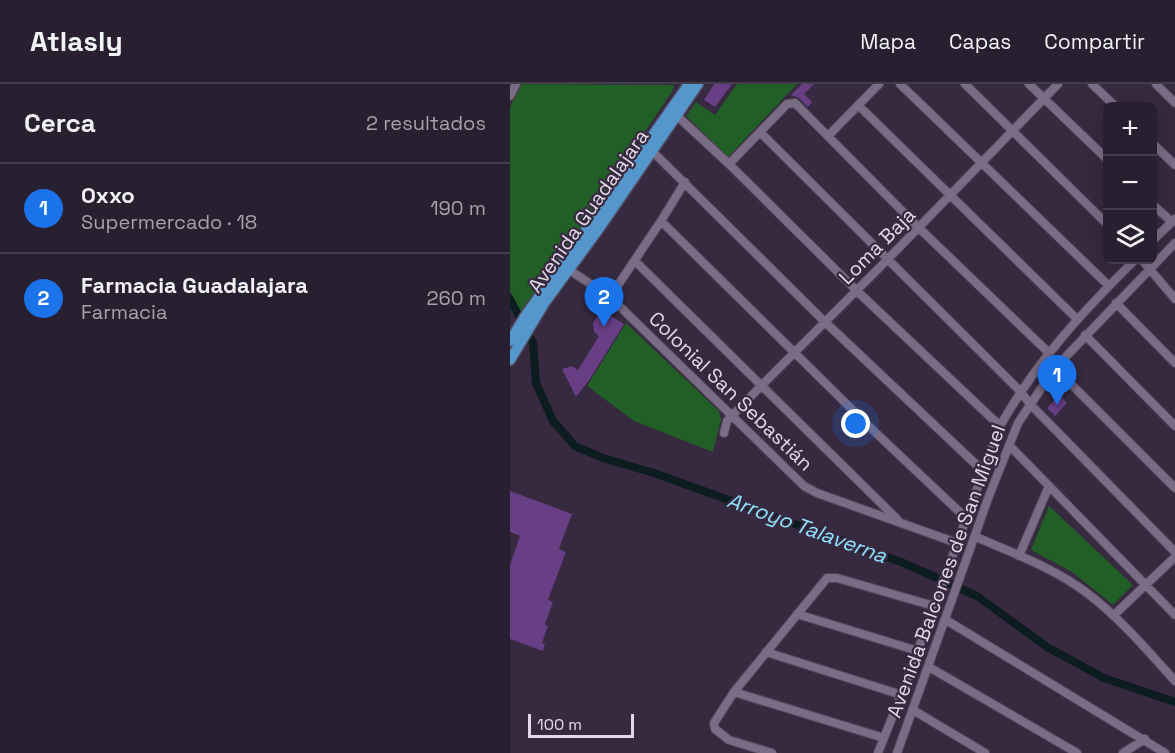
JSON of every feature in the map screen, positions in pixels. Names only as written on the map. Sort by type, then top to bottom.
[{"type":"main road","name":"Avenida Guadalajara","points":[[510,360],[514,340],[674,113],[691,85]]},
{"type":"street","points":[[510,96],[516,84]]},
{"type":"street","points":[[828,136],[879,84]]},
{"type":"street","points":[[900,84],[1109,286]]},
{"type":"street","points":[[965,84],[1103,221]]},
{"type":"street","points":[[1029,84],[1103,156]]},
{"type":"street","name":"Loma Baja","points":[[724,433],[727,421],[1058,84]]},
{"type":"street","points":[[1092,84],[1111,102]]},
{"type":"street","points":[[1156,84],[1175,103]]},
{"type":"street","points":[[729,164],[787,104],[793,102],[1048,352]]},
{"type":"street","points":[[858,105],[1077,319]]},
{"type":"street","points":[[674,113],[1000,426]]},
{"type":"street","points":[[760,132],[1020,390],[1030,404],[1175,552]]},
{"type":"street","points":[[1157,148],[1175,165]]},
{"type":"street","points":[[649,149],[825,322],[983,471]]},
{"type":"street","points":[[610,297],[685,182]]},
{"type":"street","points":[[1157,208],[1173,220],[1157,237]]},
{"type":"street","points":[[661,221],[966,518]]},
{"type":"street","name":"Avenida Balcones de San Miguel","points":[[897,753],[1018,423],[1055,368],[1175,243]]},
{"type":"street","points":[[635,261],[899,521]]},
{"type":"street","name":"Avenida Balcones de San Miguel","points":[[878,753],[902,695],[1000,426],[1020,390],[1048,352],[1131,264]]},
{"type":"street","points":[[1146,264],[1175,300]]},
{"type":"street","name":"Colonial San Sebastián","points":[[566,267],[610,297],[804,486],[817,493],[957,543]]},
{"type":"street","points":[[1116,303],[1175,363]]},
{"type":"street","points":[[1085,335],[1175,426]]},
{"type":"street","points":[[1055,368],[1175,488]]},
{"type":"street","points":[[1009,445],[1175,615]]},
{"type":"street","points":[[1019,556],[1049,486]]},
{"type":"street","points":[[975,537],[1066,579],[1086,592],[1114,615],[1175,681]]},
{"type":"street","points":[[1114,615],[1175,557]]},
{"type":"street","points":[[772,753],[729,740],[715,729],[714,723],[734,692],[827,578],[837,578],[936,602]]},
{"type":"street","points":[[797,614],[918,651]]},
{"type":"street","points":[[946,620],[1165,753]]},
{"type":"street","points":[[766,652],[902,695]]},
{"type":"street","points":[[929,667],[1077,753]]},
{"type":"street","points":[[909,675],[923,681]]},
{"type":"street","points":[[734,692],[884,738]]},
{"type":"street","points":[[913,710],[985,753]]},
{"type":"street","points":[[1123,753],[1145,739]]},
{"type":"green space","points":[[522,84],[674,85],[673,90],[522,316],[510,291],[510,107]]},
{"type":"green space","points":[[737,84],[797,84],[728,157],[686,116],[696,102],[715,115]]},
{"type":"green space","points":[[626,323],[719,411],[721,419],[713,452],[634,421],[587,386]]},
{"type":"green space","points":[[1049,506],[1133,585],[1113,605],[1072,572],[1031,550]]},
{"type":"building","points":[[714,84],[732,84],[715,107],[704,100]]},
{"type":"building","points":[[802,84],[814,84],[804,94],[812,102],[808,107],[799,98],[791,95]]},
{"type":"building","points":[[601,310],[624,324],[590,379],[576,397],[562,369],[572,366],[578,370],[599,336],[594,332],[593,323]]},
{"type":"building","points":[[1059,395],[1067,403],[1055,416],[1047,408]]},
{"type":"building","points":[[510,491],[572,514],[559,549],[566,552],[548,600],[553,602],[545,624],[548,626],[542,643],[545,644],[543,651],[510,639],[510,565],[520,536],[510,532]]},
{"type":"waterway","name":"Arroyo Talaverna","points":[[510,299],[533,343],[536,383],[553,421],[575,446],[603,458],[654,473],[901,562],[977,596],[1047,647],[1104,678],[1175,702]]},
{"type":"place","name":"Farmacia Guadalajara","points":[[604,327]]},
{"type":"place","name":"Oxxo","points":[[1057,405]]}]
